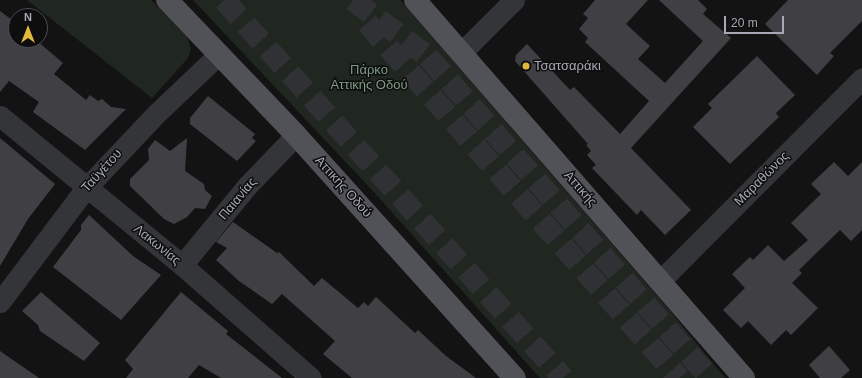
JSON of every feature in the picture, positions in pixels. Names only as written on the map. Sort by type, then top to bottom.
[{"type":"main road","name":"Αττικής Οδού","points":[[167,0],[296,135],[515,378]]},
{"type":"main road","name":"Αττικής","points":[[415,0],[661,280],[744,378]]},
{"type":"street","points":[[461,53],[514,0]]},
{"type":"street","name":"Ταϋγέτου","points":[[0,302],[86,188],[156,114],[219,54]]},
{"type":"street","name":"Μαραθώνος","points":[[661,280],[862,78]]},
{"type":"street","name":"Λακωνίας","points":[[0,116],[86,188],[182,265],[311,378]]},
{"type":"street","name":"Παιανίας","points":[[182,265],[248,185],[296,135]]},
{"type":"green space","points":[[27,0],[151,0],[187,37],[191,48],[188,58],[152,98],[48,16],[48,8],[37,8]]},
{"type":"green space","name":"Πάρκο Αττικής Οδού","points":[[193,0],[400,0],[666,306],[725,378],[540,378],[373,191]]},
{"type":"building","points":[[595,0],[648,0],[626,24],[650,46],[638,59],[665,83],[703,41],[659,0],[698,0],[707,9],[703,14],[731,38],[631,148],[691,210],[665,235],[641,210],[637,215],[592,168],[596,165],[587,155],[591,151],[586,145],[588,144],[515,61],[516,55],[527,44],[570,90],[574,87],[620,134],[649,101],[585,42],[588,38],[579,29],[588,18],[583,14]]},
{"type":"building","points":[[788,0],[862,0],[862,21],[830,53],[834,56],[817,75],[765,24]]},
{"type":"building","points":[[0,11],[8,17],[8,48],[45,48],[63,63],[54,74],[86,100],[90,95],[98,101],[102,99],[111,107],[126,109],[85,150],[33,112],[39,102],[9,81],[0,92]]},
{"type":"building","points":[[757,56],[795,95],[776,113],[779,117],[730,164],[693,127],[712,108],[708,104]]},
{"type":"building","points":[[208,96],[255,134],[252,138],[256,141],[237,161],[190,124],[190,118]]},
{"type":"building","points":[[0,138],[55,184],[28,219],[0,266]]},
{"type":"building","points":[[187,138],[185,171],[204,184],[205,190],[212,196],[205,209],[195,208],[187,217],[174,224],[164,219],[130,186],[130,179],[149,160],[148,149],[155,140],[170,151]]},
{"type":"building","points":[[834,162],[848,176],[862,162],[862,230],[851,241],[840,230],[799,270],[802,273],[792,283],[818,308],[791,335],[786,330],[771,345],[748,321],[741,328],[723,310],[745,288],[732,274],[750,257],[753,260],[768,245],[784,261],[808,240],[791,223],[821,194],[811,184]]},
{"type":"building","points":[[89,215],[133,256],[161,275],[121,320],[53,267],[81,230],[81,225]]},
{"type":"building","points":[[233,222],[277,253],[279,252],[314,286],[322,278],[358,308],[364,302],[368,306],[376,297],[415,333],[418,330],[446,356],[476,378],[352,378],[323,354],[335,341],[282,294],[272,304],[239,281],[216,260],[227,248],[216,242]]},
{"type":"building","points":[[41,292],[100,343],[84,361],[40,331],[38,325],[22,311]]},
{"type":"building","points":[[181,292],[228,331],[226,334],[282,378],[221,378],[199,365],[188,378],[126,378],[133,369],[125,360]]},
{"type":"building","points":[[829,346],[850,370],[841,378],[820,378],[809,365]]},
{"type":"building","points":[[0,351],[39,378],[0,378]]},
{"type":"tunnel","points":[[224,0],[563,378]]},
{"type":"tunnel","points":[[353,0],[428,57],[710,378]]},
{"type":"tunnel","points":[[367,23],[679,378]]},
{"type":"place","name":"Τσατσαράκι","points":[[526,66]]}]
